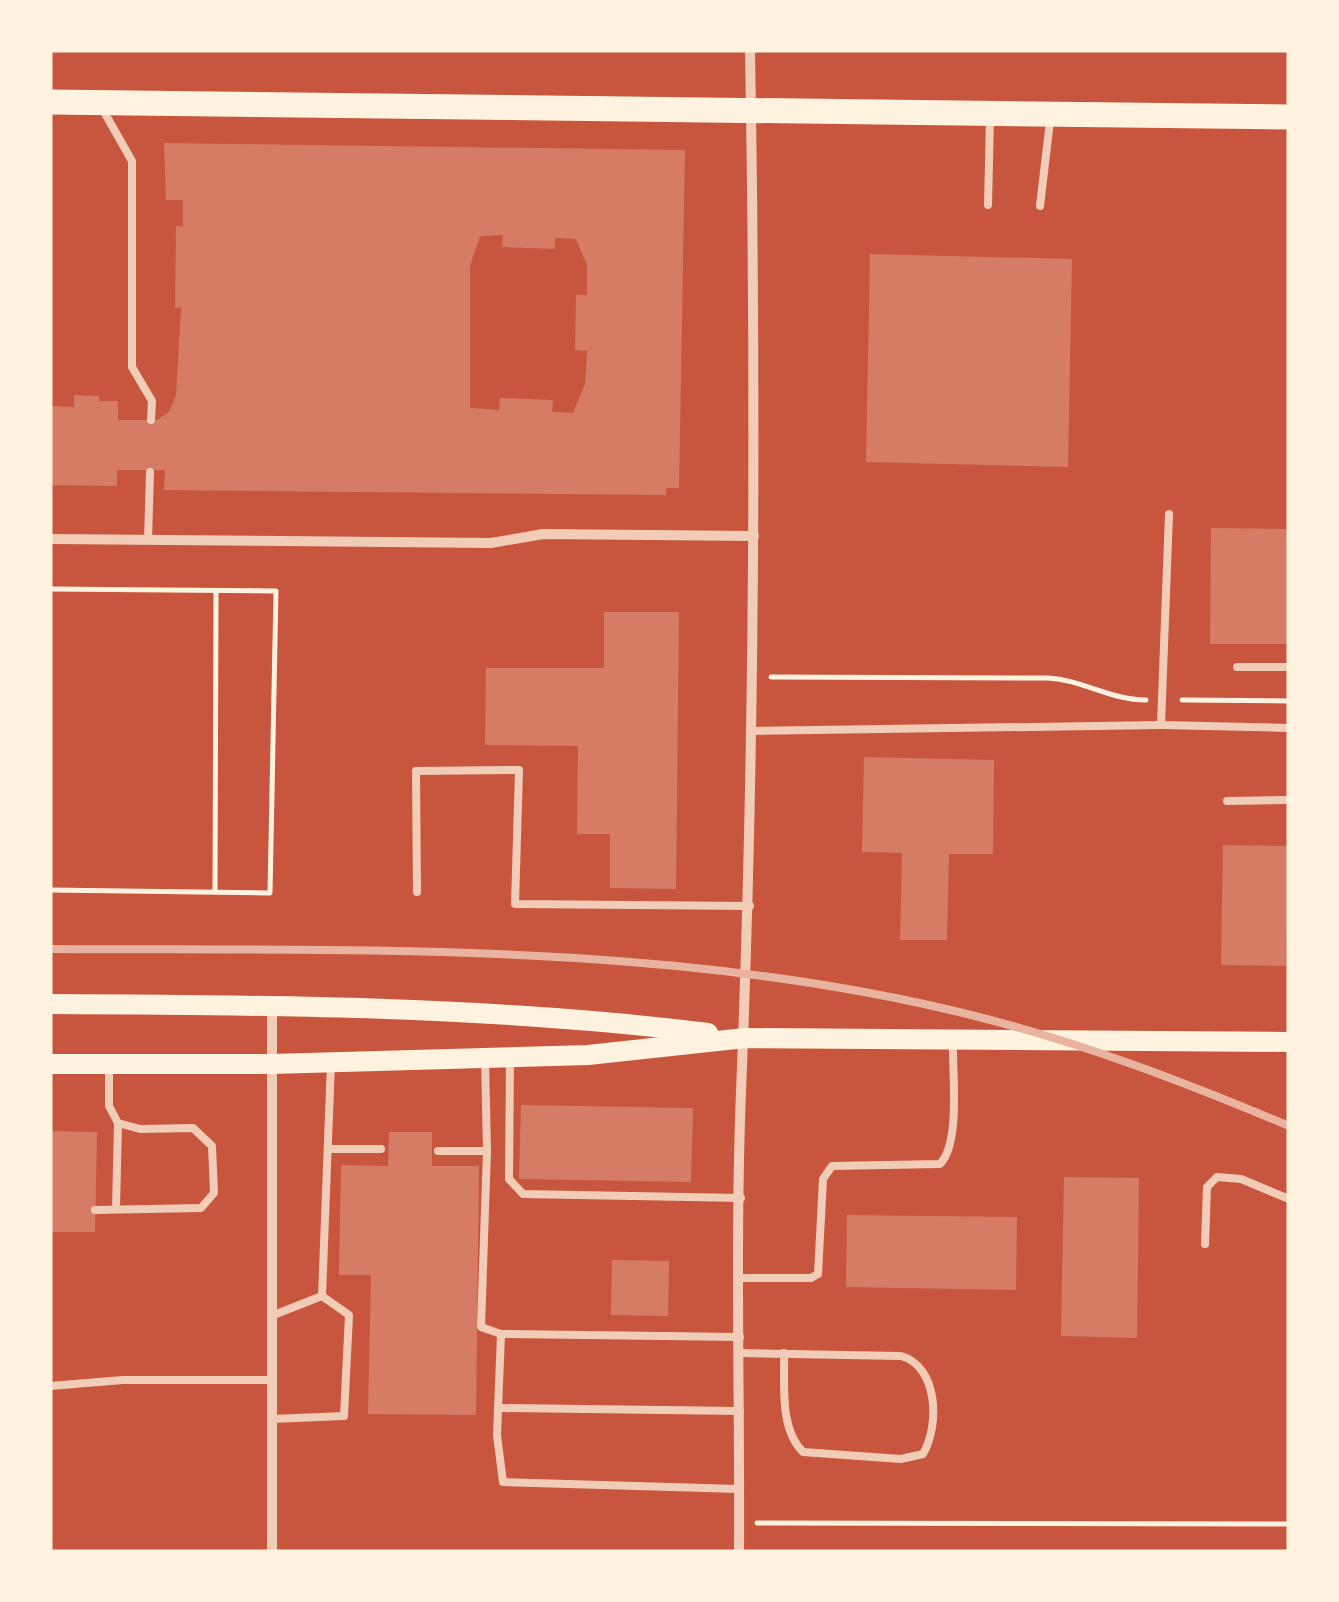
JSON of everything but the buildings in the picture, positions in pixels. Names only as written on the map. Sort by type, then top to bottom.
[{"type":"main road","points":[[50,102],[1289,117]]},
{"type":"main road","points":[[50,1004],[272,1004],[589,1018],[745,1038]]},
{"type":"main road","points":[[50,1064],[510,1058],[588,1055],[745,1038],[1289,1042]]},
{"type":"street","points":[[738,1552],[741,1198],[753,677],[750,50]]},
{"type":"street","points":[[50,539],[490,543],[543,534],[754,536]]},
{"type":"street","points":[[272,1004],[272,1552]]},
{"type":"lane","points":[[98,102],[132,161],[132,367],[152,401],[151,420]]},
{"type":"lane","points":[[988,205],[990,114]]},
{"type":"lane","points":[[1040,206],[1051,115]]},
{"type":"lane","points":[[148,540],[150,472]]},
{"type":"lane","points":[[1161,725],[1168,514]]},
{"type":"lane","points":[[1238,666],[1289,667]]},
{"type":"lane","points":[[752,731],[1161,725],[1289,728]]},
{"type":"lane","points":[[417,892],[416,770],[519,770],[516,904],[750,906]]},
{"type":"lane","points":[[1227,801],[1289,800]]},
{"type":"lane","points":[[740,1278],[811,1278],[818,1274],[823,1179],[832,1166],[940,1164],[948,1156],[952,1136],[952,1039]]},
{"type":"lane","points":[[485,1058],[487,1150],[481,1327],[501,1334],[740,1336]]},
{"type":"lane","points":[[510,1058],[509,1179],[523,1194],[741,1198]]},
{"type":"lane","points":[[322,1296],[331,1063]]},
{"type":"lane","points":[[109,1064],[109,1106],[118,1122],[116,1210]]},
{"type":"lane","points":[[96,1210],[201,1208],[214,1193],[212,1146],[193,1128],[140,1129],[118,1122]]},
{"type":"lane","points":[[330,1149],[381,1149]]},
{"type":"lane","points":[[438,1150],[487,1150]]},
{"type":"lane","points":[[1204,1244],[1207,1187],[1217,1176],[1242,1179],[1289,1199]]},
{"type":"lane","points":[[271,1316],[322,1296]]},
{"type":"lane","points":[[272,1419],[344,1416],[348,1315],[322,1296]]},
{"type":"lane","points":[[501,1334],[498,1408],[503,1482],[739,1489]]},
{"type":"lane","points":[[740,1352],[784,1353],[915,1360],[930,1382],[930,1442],[923,1454],[901,1459],[803,1452],[794,1443],[786,1414],[784,1353]]},
{"type":"lane","points":[[50,1386],[123,1380],[271,1380]]},
{"type":"lane","points":[[498,1408],[740,1411]]},
{"type":"path","points":[[50,589],[276,591],[270,893],[50,890]]},
{"type":"path","points":[[215,892],[216,590]]},
{"type":"path","points":[[753,677],[1048,678],[1069,679],[1124,700],[1289,701]]},
{"type":"path","points":[[739,1523],[1289,1524]]},
{"type":"railway","points":[[50,949],[515,955],[747,974],[861,991],[1015,1027],[1134,1065],[1289,1126]]}]
